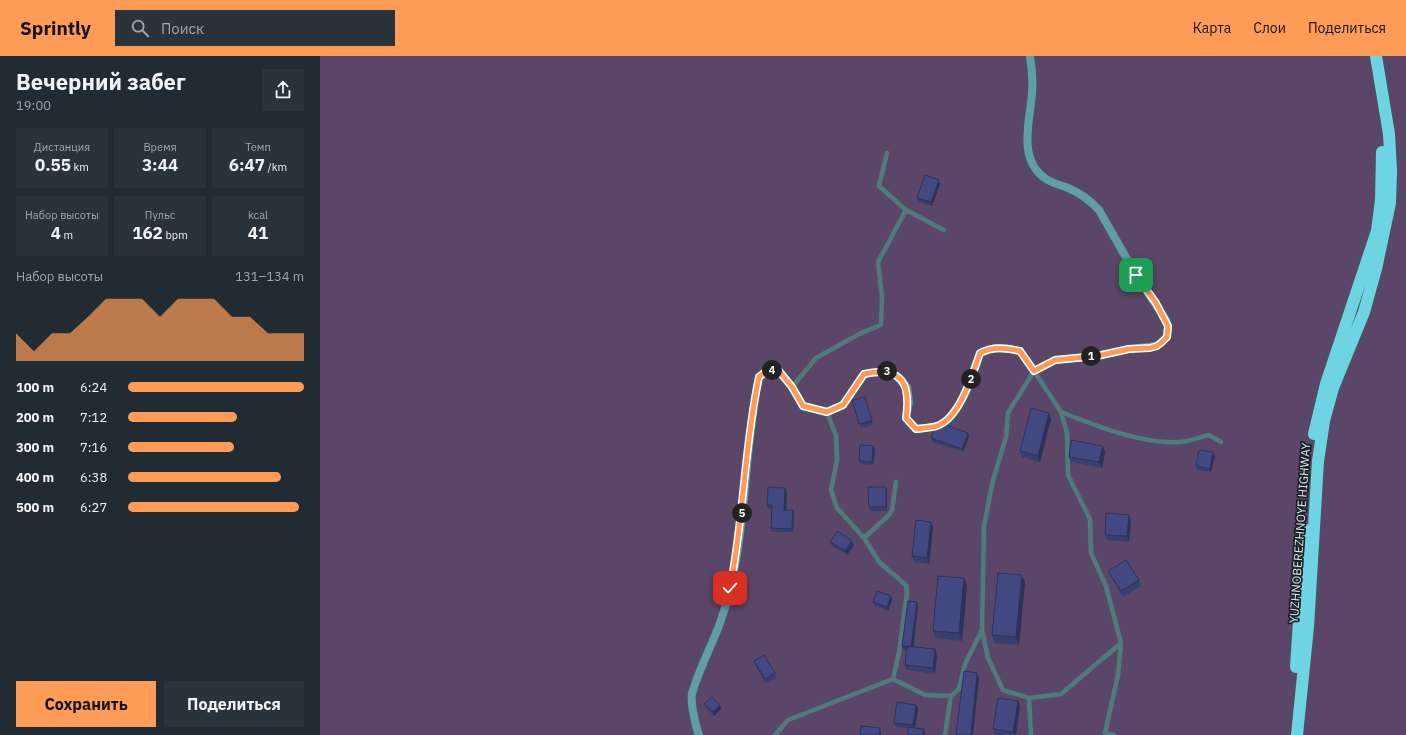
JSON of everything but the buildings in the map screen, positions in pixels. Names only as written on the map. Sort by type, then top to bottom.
[{"type":"highway","name":"YUZHNOBEREZHNOYE HIGHWAY","points":[[1289,735],[1299,623],[1310,457],[1317,417],[1377,231],[1381,200],[1383,166],[1381,128],[1368,56]]},
{"type":"highway","name":"YUZHNOBEREZHNOYE HIGHWAY","points":[[1297,735],[1308,627],[1318,461],[1323,428],[1333,388],[1364,312],[1378,262],[1390,203],[1391,170],[1389,134],[1376,56]]},
{"type":"street","points":[[699,735],[696,728],[692,695],[720,621],[730,588],[738,548],[751,414],[759,377],[768,370],[779,371],[792,387],[803,406],[827,412],[843,405],[864,374],[887,371],[895,375],[907,387],[908,402],[906,418],[916,429],[938,426],[954,413],[967,392],[980,353],[990,348],[1001,347],[1020,351],[1034,371],[1055,360],[1097,356],[1157,346],[1167,337],[1169,332],[1166,320],[1136,275],[1099,210],[1084,197],[1046,179],[1036,170],[1030,160],[1028,149],[1033,91],[1030,56]]},
{"type":"lane","points":[[887,153],[879,186],[906,210],[944,230]]},
{"type":"lane","points":[[792,387],[816,358],[862,333],[881,325],[882,297],[878,262],[906,210]]},
{"type":"lane","points":[[1114,735],[1105,733],[1118,675],[1121,643],[1106,586],[1090,553],[1090,519],[1068,475],[1067,433],[1061,412],[1034,371],[1008,413],[1006,437],[993,480],[984,526],[982,630],[988,658],[1004,690],[1029,698],[1061,694],[1121,643]]},
{"type":"lane","points":[[827,412],[836,436],[837,460],[831,490],[837,508],[864,538],[880,563],[906,585],[907,592],[899,652],[893,679]]},
{"type":"lane","points":[[1061,412],[1109,430],[1157,441],[1180,442],[1209,435],[1221,442]]},
{"type":"lane","points":[[864,538],[889,516],[892,510],[896,482]]},
{"type":"lane","points":[[945,735],[951,696],[959,689],[965,664],[982,630]]},
{"type":"lane","points":[[775,735],[788,720],[893,679],[925,695],[951,696]]},
{"type":"lane","points":[[1029,698],[1031,735]]},
{"type":"shaded area","points":[[320,56],[1406,56],[1406,735],[320,735]]},
{"type":"route","points":[[730,588],[738,548],[751,414],[759,377],[768,370],[779,371],[792,387],[803,406],[827,412],[843,405],[857,387],[864,374],[887,371],[895,375],[907,387],[908,402],[906,418],[916,429],[938,426],[954,413],[967,392],[980,353],[990,348],[1001,347],[1020,351],[1034,371],[1055,360],[1097,356],[1129,349],[1150,348],[1157,346],[1167,337],[1169,332],[1168,326],[1156,303],[1136,275]]}]
